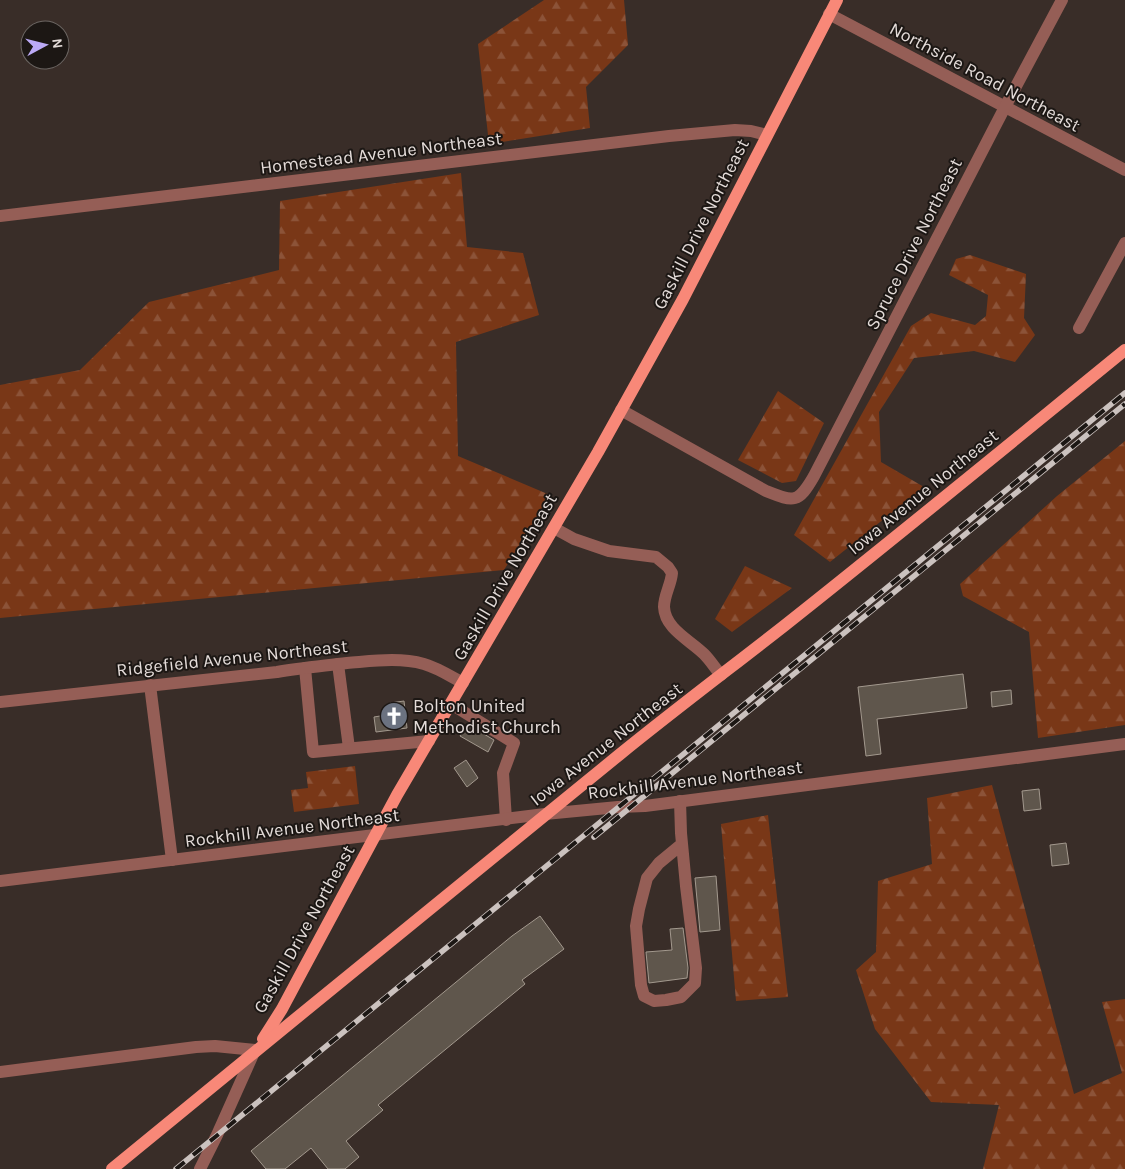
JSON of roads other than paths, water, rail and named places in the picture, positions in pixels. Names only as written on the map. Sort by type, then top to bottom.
[{"type":"main road","name":"Gaskill Drive Northeast","points":[[255,1050],[282,1009],[375,835],[598,452],[683,299],[837,0]]},
{"type":"main road","name":"Iowa Avenue Northeast","points":[[112,1169],[545,814],[913,523],[1125,350]]},
{"type":"street","name":"Spruce Drive Northeast","points":[[621,410],[766,491],[792,499],[806,489],[1062,0]]},
{"type":"street","name":"Northside Road Northeast","points":[[829,14],[1125,170]]},
{"type":"street","name":"Homestead Avenue Northeast","points":[[0,216],[669,136],[735,130],[767,135]]},
{"type":"street","points":[[1079,328],[1125,243]]},
{"type":"street","points":[[554,528],[574,539],[610,551],[656,557],[668,567],[672,573],[665,596],[664,608],[667,621],[690,644],[704,654],[721,675]]},
{"type":"street","name":"Ridgefield Avenue Northeast","points":[[0,702],[378,660],[405,660],[430,666],[463,683]]},
{"type":"street","points":[[338,664],[349,748]]},
{"type":"street","points":[[305,668],[314,752],[429,740]]},
{"type":"street","points":[[150,685],[172,860]]},
{"type":"street","points":[[451,704],[514,743],[503,773],[506,820]]},
{"type":"street","name":"Rockhill Avenue Northeast","points":[[0,881],[545,814],[645,806],[1125,744]]},
{"type":"street","points":[[680,801],[682,844],[696,968],[695,982],[681,998],[654,1001],[644,996],[641,985],[636,926],[639,909],[647,878],[659,863],[682,844]]},
{"type":"street","points":[[0,1072],[196,1047],[215,1046],[255,1050]]},
{"type":"street","name":"Gaskill Drive Northeast","points":[[200,1169],[255,1050]]},
{"type":"railway","points":[[176,1169],[1125,393]]},
{"type":"railway","points":[[594,837],[1125,404]]},
{"type":"place","name":"Bolton United Methodist Church","points":[[394,716]]}]
